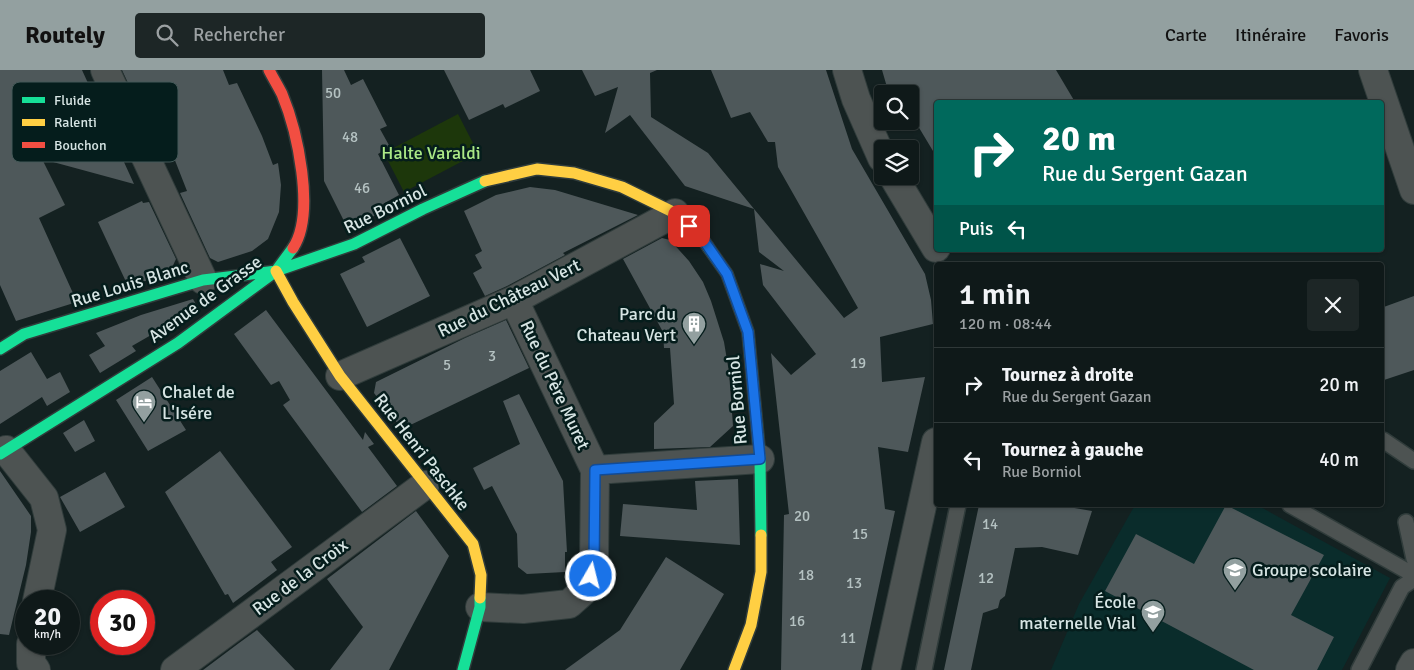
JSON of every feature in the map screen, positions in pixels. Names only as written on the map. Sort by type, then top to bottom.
[{"type":"street","points":[[105,70],[111,82]]},
{"type":"street","name":"Avenue de Grasse","points":[[3,452],[178,343],[276,270],[295,245],[302,224],[304,188],[297,143],[282,94],[270,70]]},
{"type":"street","points":[[847,70],[856,99],[874,140]]},
{"type":"street","points":[[1372,70],[1382,100]]},
{"type":"street","points":[[1384,104],[1414,190]]},
{"type":"street","points":[[148,162],[203,280]]},
{"type":"street","name":"Rue Borniol","points":[[276,270],[354,244],[423,209],[484,182],[537,170],[574,173],[622,187],[675,213],[702,238],[727,274],[748,332],[760,459],[761,572],[751,625],[734,670]]},
{"type":"street","points":[[898,185],[934,244]]},
{"type":"street","name":"Rue du Château Vert","points":[[340,376],[514,300],[675,213]]},
{"type":"street","name":"Rue Louis Blanc","points":[[0,349],[24,334],[203,280],[276,270]]},
{"type":"street","name":"Rue Henri Paschke","points":[[276,270],[293,302],[340,376],[473,544],[481,575],[480,608],[463,670]]},
{"type":"street","name":"Rue du Père Muret","points":[[514,300],[595,470]]},
{"type":"street","points":[[886,670],[934,451]]},
{"type":"street","points":[[3,452],[44,498],[52,530],[39,590]]},
{"type":"street","points":[[480,608],[523,609],[569,604],[588,587],[594,565],[595,470],[760,459]]},
{"type":"street","name":"Rue de la Croix","points":[[175,670],[425,485]]},
{"type":"street","points":[[31,655],[31,663],[36,670]]},
{"type":"street","points":[[1410,670],[1414,663]]},
{"type":"lane","points":[[1384,441],[1414,460]]},
{"type":"lane","points":[[924,670],[958,507]]},
{"type":"lane","points":[[1294,507],[1414,575]]},
{"type":"lane","points":[[1406,522],[1414,559]]},
{"type":"lane","points":[[1359,670],[1402,587],[1414,579]]},
{"type":"shaded area","name":"Groupe scolaire","points":[[1134,507],[1261,507],[1390,578],[1342,670],[1051,670],[1079,604]]},
{"type":"green space","name":"Halte Varaldi","points":[[458,114],[478,153],[404,192],[384,153]]},
{"type":"building","points":[[0,70],[82,70],[87,82],[12,82],[12,162],[44,162],[65,205],[39,218],[77,302],[16,321],[0,285]]},
{"type":"building","points":[[122,70],[223,70],[229,85],[237,83],[262,136],[273,165],[278,163],[281,185],[279,212],[268,239],[252,251],[218,262],[210,258],[180,193],[187,191],[176,162],[178,162],[178,82],[128,82]]},
{"type":"building","points":[[322,70],[344,70],[351,85],[363,79],[387,126],[380,129],[390,147],[378,154],[399,195],[383,204],[386,210],[348,229],[324,181]]},
{"type":"building","points":[[444,70],[530,70],[540,91],[505,108],[503,104],[469,120]]},
{"type":"building","points":[[582,70],[657,70],[650,73],[651,117],[708,153],[844,318],[858,308],[778,167],[775,142],[768,142],[750,112],[731,118],[711,70],[826,70],[852,149],[925,274],[931,300],[933,324],[880,337],[882,382],[925,377],[908,452],[878,447],[885,509],[895,511],[861,670],[781,670],[784,515],[789,514],[771,353],[791,375],[816,354],[763,285],[760,264],[784,271],[759,252],[754,209],[685,186],[630,115],[605,133],[618,87],[595,96]]},
{"type":"building","points":[[882,70],[1056,70],[1074,100],[934,100],[934,153],[919,128],[919,85],[886,85]]},
{"type":"building","points":[[53,162],[124,162],[134,184]]},
{"type":"building","points":[[530,187],[555,190],[638,215],[563,253],[565,255],[485,296],[473,273],[482,268],[475,255],[482,251],[464,211],[496,195]]},
{"type":"building","points":[[142,201],[143,203],[149,202],[176,259],[169,274],[128,286],[98,222]]},
{"type":"building","points":[[400,238],[430,296],[367,327],[340,274],[365,262],[362,257]]},
{"type":"building","name":"Parc du Chateau Vert","points":[[662,238],[670,240],[689,261],[703,282],[724,342],[729,372],[733,426],[710,447],[654,449],[654,423],[674,404],[670,348],[664,348],[663,332],[623,259]]},
{"type":"building","points":[[1414,296],[1414,370],[1384,380],[1384,307]]},
{"type":"building","points":[[193,299],[198,308],[132,346],[136,351],[100,373],[89,355],[105,346],[96,333],[141,315]]},
{"type":"building","points":[[266,310],[363,440],[365,432],[374,444],[368,447],[397,486],[362,512],[283,405],[290,400],[279,381],[271,385],[234,334]]},
{"type":"building","points":[[506,320],[529,368],[402,429],[374,393],[376,382]]},
{"type":"building","points":[[31,352],[47,379],[60,372],[70,392],[47,406],[42,397],[0,424],[0,371]]},
{"type":"building","name":"Chalet de L'Isére","points":[[152,377],[186,430],[148,451],[116,400]]},
{"type":"building","points":[[519,394],[563,481],[567,552],[565,552],[565,572],[527,574],[518,567],[517,534],[492,486],[484,490],[473,468],[520,444],[503,401]]},
{"type":"building","points":[[84,420],[95,441],[75,452],[63,433]]},
{"type":"building","points":[[220,451],[292,547],[271,562],[277,570],[233,603],[228,594],[225,595],[165,492]]},
{"type":"building","points":[[0,471],[31,516],[31,532],[20,590],[15,590],[15,610],[9,635],[0,634]]},
{"type":"building","points":[[105,472],[125,507],[80,532],[60,497]]},
{"type":"building","points":[[738,479],[740,545],[620,536],[623,504],[697,510],[695,481]]},
{"type":"building","points":[[979,507],[1069,507],[1092,511],[1078,555],[1042,547],[1015,548],[1005,596],[1000,600],[998,608],[983,613],[971,670],[944,670]]},
{"type":"building","points":[[1225,507],[1230,507],[1324,555],[1291,615],[1334,637],[1317,670],[1254,670],[1105,591],[1136,534],[1194,564]]},
{"type":"building","points":[[416,511],[449,556],[389,670],[330,670],[363,627],[327,579]]},
{"type":"building","points":[[666,557],[724,594],[680,670],[565,670],[620,630]]},
{"type":"building","points":[[257,630],[295,670],[203,670],[239,643]]},
{"type":"traffic: fast","points":[[0,349],[24,334],[203,280],[276,271],[354,244],[423,209],[485,181]]},
{"type":"traffic: fast","points":[[708,247],[727,274],[748,332],[760,459],[761,535]]},
{"type":"traffic: fast","points":[[0,454],[178,343],[276,271],[293,248]]},
{"type":"traffic: fast","points":[[463,670],[480,607],[480,598]]},
{"type":"traffic: slow","points":[[485,181],[537,169],[574,173],[622,187],[675,213],[702,238],[708,247]]},
{"type":"traffic: slow","points":[[276,271],[293,302],[340,376],[473,544],[481,575],[480,598]]},
{"type":"traffic: slow","points":[[734,670],[751,625],[761,572],[761,535]]},
{"type":"traffic: jam","points":[[269,70],[288,110],[302,171],[303,214],[300,233],[293,248]]},
{"type":"place","name":"Parc du Chateau Vert","points":[[694,345]]},
{"type":"place","name":"Chalet de L'Isére","points":[[144,423]]},
{"type":"place","name":"Groupe scolaire","points":[[1235,591]]},
{"type":"place","name":"École maternelle Vial","points":[[1153,633]]},
{"type":"route","points":[[591,576],[594,565],[595,470],[760,459],[748,332],[727,274],[702,238],[689,226]]}]
